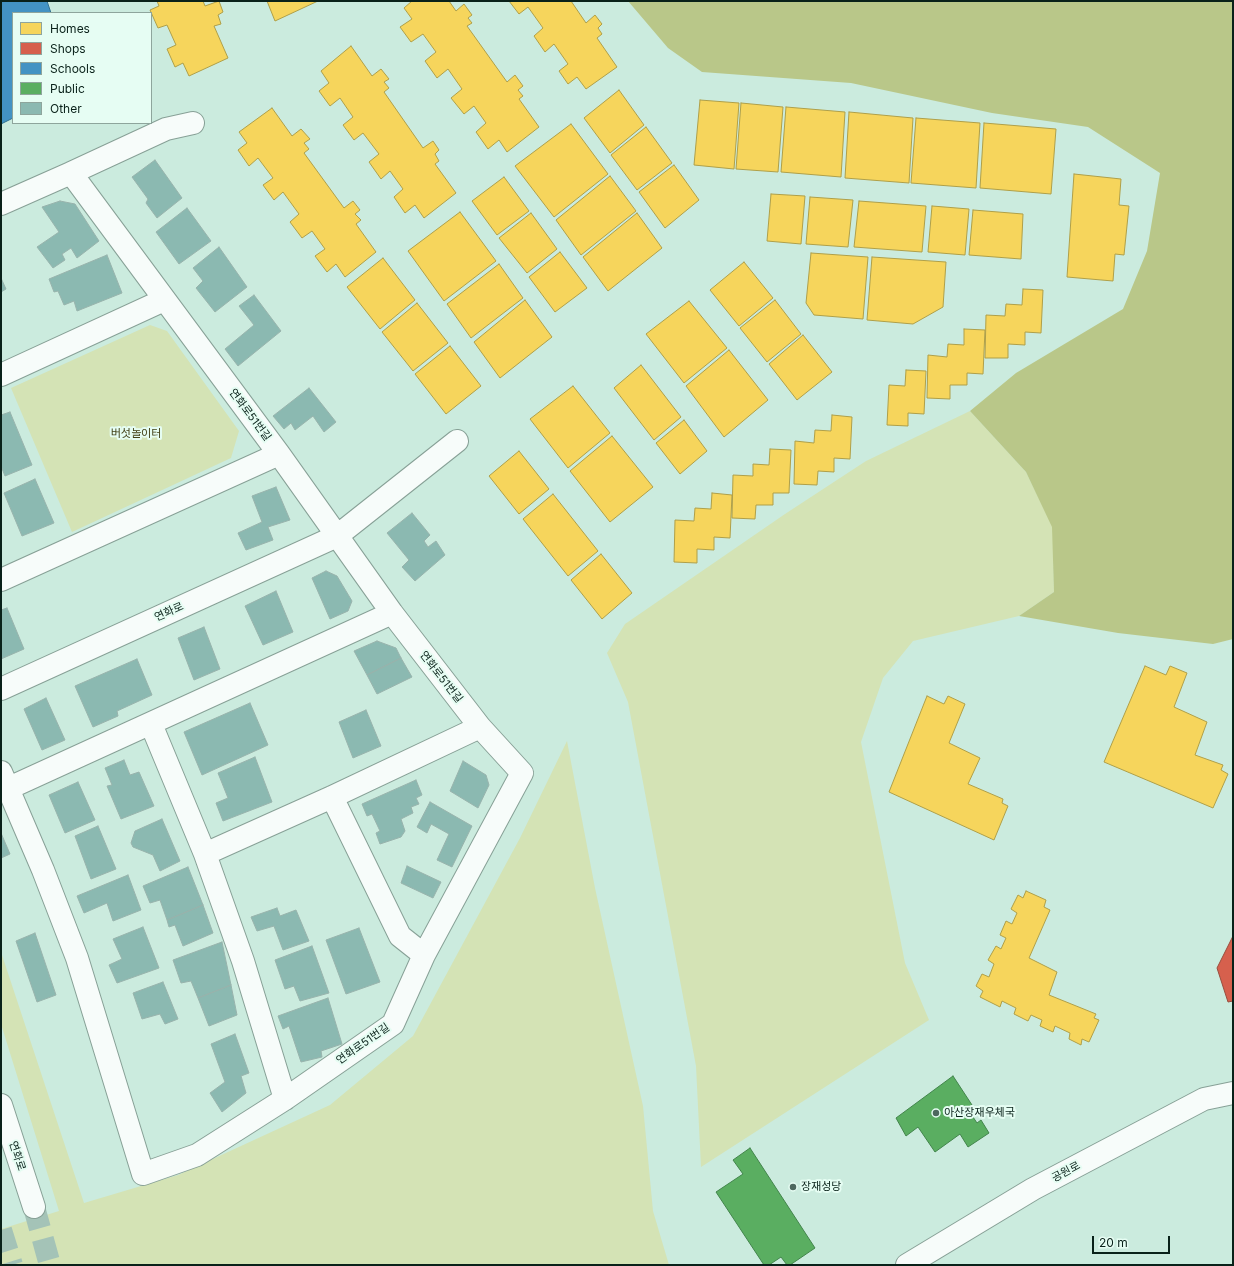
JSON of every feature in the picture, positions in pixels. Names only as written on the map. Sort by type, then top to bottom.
[{"type":"street","points":[[1,204],[166,129],[193,123]]},
{"type":"street","name":"연화로51번길","points":[[5,780],[43,870],[77,958],[143,1174],[197,1155],[285,1099],[393,1024],[424,955],[522,773],[480,727],[392,612],[279,454],[71,173]]},
{"type":"street","points":[[1,375],[164,300]]},
{"type":"street","name":"연화로","points":[[1,689],[337,536],[457,441]]},
{"type":"street","points":[[1,580],[279,454]]},
{"type":"street","points":[[5,780],[151,724],[392,612]]},
{"type":"street","points":[[151,724],[206,854],[242,961],[285,1099]]},
{"type":"street","points":[[206,854],[332,798],[480,727]]},
{"type":"street","points":[[332,798],[400,936],[424,955]]},
{"type":"street","name":"공원로","points":[[907,1265],[1040,1186],[1204,1100],[1233,1093]]},
{"type":"street","name":"연화로","points":[[1,1105],[34,1207]]},
{"type":"green space","points":[[628,1],[1233,1],[1233,639],[1213,644],[1118,633],[1019,616],[1054,592],[1052,527],[1026,472],[970,411],[1016,373],[1123,309],[1147,251],[1160,173],[1088,127],[992,113],[851,83],[702,72],[668,48]]},
{"type":"green space","name":"버섯놀이터","points":[[150,325],[167,331],[239,431],[231,458],[72,532],[11,388]]},
{"type":"green space","points":[[970,411],[1026,472],[1053,527],[1054,592],[1019,616],[913,641],[883,678],[861,742],[905,963],[929,1020],[701,1167],[696,1066],[628,702],[607,653],[625,624],[785,514],[866,461]]},
{"type":"green space","points":[[567,741],[595,888],[643,1106],[653,1211],[669,1265],[1,1265],[1,1229],[59,1211],[1,1024],[1,952],[84,1203],[178,1175],[330,1105],[413,1036],[520,838]]},
{"type":"building: Homes","points":[[157,1],[203,1],[205,6],[219,1],[223,12],[218,15],[221,24],[214,26],[228,58],[189,76],[183,63],[175,67],[167,49],[176,45],[167,25],[158,28],[150,10],[159,6]]},
{"type":"building: Homes","points":[[267,1],[318,1],[275,21]]},
{"type":"building: Homes","points":[[412,1],[449,1],[456,11],[464,4],[472,15],[468,18],[472,23],[467,26],[507,82],[515,75],[523,86],[518,90],[523,96],[519,99],[539,127],[507,152],[499,140],[488,149],[476,132],[486,123],[474,106],[464,114],[451,98],[462,89],[448,69],[437,78],[425,61],[436,52],[423,34],[411,42],[400,27],[412,19],[404,8]]},
{"type":"building: Homes","points":[[509,1],[571,1],[586,23],[595,15],[602,24],[598,28],[602,34],[597,38],[617,67],[586,89],[577,77],[568,84],[559,71],[568,64],[554,44],[545,52],[534,36],[543,28],[528,7],[519,14]]},
{"type":"building: Homes","points":[[351,46],[372,76],[381,69],[389,79],[384,82],[389,88],[384,92],[423,148],[433,141],[439,150],[435,154],[439,161],[435,164],[456,193],[424,218],[415,205],[405,213],[394,197],[403,189],[390,171],[381,179],[369,162],[379,154],[363,133],[354,140],[343,125],[353,117],[340,98],[330,106],[319,91],[329,83],[321,71]]},
{"type":"building: Homes","points":[[619,90],[644,125],[610,153],[584,118]]},
{"type":"building: Homes","points":[[700,100],[739,103],[734,169],[694,165]]},
{"type":"building: Homes","points":[[741,103],[783,107],[778,172],[736,169]]},
{"type":"building: Homes","points":[[786,107],[845,112],[841,177],[781,172]]},
{"type":"building: Homes","points":[[272,108],[292,136],[301,129],[310,139],[304,143],[309,149],[304,153],[344,208],[353,201],[360,210],[355,214],[361,220],[356,224],[376,252],[345,277],[336,264],[327,272],[315,256],[325,249],[312,231],[302,238],[290,222],[299,214],[283,192],[274,200],[263,185],[273,178],[258,158],[249,166],[238,150],[247,143],[239,132]]},
{"type":"building: Homes","points":[[849,112],[913,118],[909,183],[845,178]]},
{"type":"building: Homes","points":[[916,118],[980,123],[976,188],[911,183]]},
{"type":"building: Homes","points":[[984,123],[1056,129],[1051,194],[980,188]]},
{"type":"building: Homes","points":[[571,124],[608,174],[554,217],[515,166]]},
{"type":"building: Homes","points":[[646,127],[672,163],[637,190],[611,155]]},
{"type":"building: Homes","points":[[674,165],[699,200],[665,228],[639,192]]},
{"type":"building: Homes","points":[[1074,174],[1121,179],[1119,205],[1129,206],[1124,255],[1115,254],[1113,281],[1067,277]]},
{"type":"building: Homes","points":[[610,176],[636,211],[581,255],[556,220]]},
{"type":"building: Homes","points":[[504,177],[529,211],[497,235],[472,201]]},
{"type":"building: Homes","points":[[771,194],[805,196],[801,244],[767,241]]},
{"type":"building: Homes","points":[[810,197],[853,200],[848,247],[806,244]]},
{"type":"building: Homes","points":[[859,201],[926,206],[922,252],[854,247]]},
{"type":"building: Homes","points":[[932,206],[969,209],[965,255],[928,252]]},
{"type":"building: Homes","points":[[973,210],[1023,214],[1021,259],[969,255]]},
{"type":"building: Homes","points":[[460,212],[496,261],[444,301],[408,251]]},
{"type":"building: Homes","points":[[531,213],[557,249],[527,273],[499,238]]},
{"type":"building: Homes","points":[[637,213],[662,248],[608,291],[583,257]]},
{"type":"building: Homes","points":[[560,252],[587,288],[555,312],[529,277]]},
{"type":"building: Homes","points":[[811,253],[868,257],[863,319],[814,315],[806,303]]},
{"type":"building: Homes","points":[[872,257],[946,262],[943,307],[913,324],[867,320]]},
{"type":"building: Homes","points":[[383,258],[415,300],[380,329],[347,287]]},
{"type":"building: Homes","points":[[744,262],[773,298],[739,326],[710,290]]},
{"type":"building: Homes","points":[[499,264],[523,298],[471,338],[447,304]]},
{"type":"building: Homes","points":[[1023,289],[1043,290],[1041,333],[1025,332],[1025,345],[1008,344],[1008,358],[985,358],[986,315],[1005,316],[1006,304],[1022,305]]},
{"type":"building: Homes","points":[[525,300],[552,337],[500,378],[474,342]]},
{"type":"building: Homes","points":[[775,300],[801,334],[767,362],[740,328]]},
{"type":"building: Homes","points":[[689,301],[727,348],[684,383],[646,334]]},
{"type":"building: Homes","points":[[417,303],[448,343],[413,371],[382,332]]},
{"type":"building: Homes","points":[[964,329],[985,330],[983,374],[967,373],[967,385],[950,385],[950,399],[927,398],[928,355],[947,357],[948,344],[964,345]]},
{"type":"building: Homes","points":[[803,335],[832,372],[797,400],[769,364]]},
{"type":"building: Homes","points":[[450,346],[481,386],[446,414],[415,374]]},
{"type":"building: Homes","points":[[729,350],[768,400],[724,437],[686,386]]},
{"type":"building: Homes","points":[[641,365],[681,417],[654,440],[614,388]]},
{"type":"building: Homes","points":[[906,370],[926,371],[924,414],[908,413],[908,426],[887,425],[889,385],[905,386]]},
{"type":"building: Homes","points":[[573,386],[610,433],[568,468],[530,419]]},
{"type":"building: Homes","points":[[832,415],[852,417],[850,459],[834,458],[834,472],[818,471],[817,485],[794,484],[795,441],[814,443],[815,430],[831,431]]},
{"type":"building: Homes","points":[[684,420],[707,451],[680,474],[656,443]]},
{"type":"building: Homes","points":[[612,436],[653,487],[610,522],[570,471]]},
{"type":"building: Homes","points":[[770,449],[791,450],[789,493],[773,493],[773,505],[756,505],[755,519],[732,518],[733,475],[753,476],[753,464],[769,465]]},
{"type":"building: Homes","points":[[519,451],[549,489],[519,514],[489,476]]},
{"type":"building: Homes","points":[[712,493],[732,495],[730,538],[714,537],[714,550],[697,549],[697,563],[674,562],[675,520],[694,521],[695,508],[711,509]]},
{"type":"building: Homes","points":[[553,494],[598,551],[568,576],[523,519]]},
{"type":"building: Homes","points":[[601,554],[632,593],[602,619],[571,580]]},
{"type":"building: Homes","points":[[1145,666],[1166,675],[1170,666],[1187,673],[1174,707],[1207,722],[1195,755],[1223,765],[1221,770],[1228,774],[1213,808],[1104,762]]},
{"type":"building: Homes","points":[[927,696],[944,704],[948,696],[965,704],[949,743],[980,758],[968,784],[1003,799],[1002,803],[1008,806],[994,840],[889,792]]},
{"type":"building: Homes","points":[[1026,891],[1046,900],[1044,907],[1050,910],[1029,958],[1057,972],[1049,995],[1096,1014],[1094,1018],[1099,1020],[1089,1042],[1082,1039],[1081,1045],[1069,1039],[1070,1033],[1055,1026],[1053,1032],[1040,1026],[1042,1020],[1031,1015],[1028,1021],[1014,1014],[1016,1008],[1002,1001],[1000,1007],[980,997],[983,991],[976,986],[982,974],[989,977],[994,964],[988,960],[996,946],[1001,949],[1006,938],[1000,935],[1006,921],[1012,924],[1017,913],[1011,909],[1018,895],[1023,898]]},
{"type":"building: Shops","points":[[1233,936],[1233,1001],[1228,1002],[1217,968]]},
{"type":"building: Schools","points":[[1,1],[47,1],[51,12],[12,12],[12,118],[1,124]]},
{"type":"building: Public","name":"아산장재우체국","points":[[953,1076],[972,1105],[967,1108],[977,1123],[981,1120],[989,1133],[968,1147],[960,1134],[935,1152],[918,1127],[906,1136],[896,1118]]},
{"type":"building: Public","points":[[750,1148],[815,1248],[790,1265],[787,1265],[781,1257],[769,1265],[764,1265],[716,1192],[743,1174],[733,1160]]},
{"type":"building: Other","points":[[155,160],[182,198],[157,218],[146,203],[148,199],[132,177]]},
{"type":"building: Other","points":[[60,201],[75,204],[99,241],[77,258],[71,248],[62,254],[65,260],[53,268],[37,247],[59,232],[42,207]]},
{"type":"building: Other","points":[[187,208],[211,241],[179,264],[156,232]]},
{"type":"building: Other","points":[[219,247],[247,287],[215,312],[196,288],[203,281],[193,268]]},
{"type":"building: Other","points":[[107,255],[122,293],[77,311],[74,301],[64,305],[58,291],[54,292],[49,279]]},
{"type":"building: Other","points":[[1,278],[6,289],[1,292]]},
{"type":"building: Other","points":[[254,295],[281,331],[238,366],[225,349],[254,325],[239,306]]},
{"type":"building: Other","points":[[309,388],[336,422],[324,432],[313,416],[295,430],[291,423],[284,429],[273,416]]},
{"type":"building: Other","points":[[10,412],[32,465],[5,476],[1,466],[1,415]]},
{"type":"building: Other","points":[[35,479],[54,523],[22,536],[4,493]]},
{"type":"building: Other","points":[[276,487],[290,520],[268,527],[273,540],[246,550],[238,533],[262,522],[252,496]]},
{"type":"building: Other","points":[[412,513],[430,535],[424,541],[428,547],[436,541],[445,555],[415,581],[402,567],[409,560],[387,533]]},
{"type":"building: Other","points":[[326,571],[337,576],[352,601],[348,611],[330,619],[312,578]]},
{"type":"building: Other","points":[[276,591],[293,632],[263,645],[245,606]]},
{"type":"building: Other","points":[[7,608],[24,649],[1,659],[1,610]]},
{"type":"building: Other","points":[[204,627],[220,669],[194,680],[178,638]]},
{"type":"building: Other","points":[[377,641],[396,648],[401,658],[367,675],[354,651]]},
{"type":"building: Other","points":[[401,658],[412,677],[377,694],[367,675]]},
{"type":"building: Other","points":[[137,659],[152,695],[117,711],[118,716],[93,727],[75,686]]},
{"type":"building: Other","points":[[46,698],[65,740],[42,750],[24,709]]},
{"type":"building: Other","points":[[250,703],[268,745],[202,775],[184,732]]},
{"type":"building: Other","points":[[366,710],[381,746],[353,758],[339,722]]},
{"type":"building: Other","points":[[255,757],[272,802],[223,821],[216,803],[228,798],[218,773]]},
{"type":"building: Other","points":[[124,760],[130,775],[139,772],[154,806],[121,819],[107,786],[112,785],[105,768]]},
{"type":"building: Other","points":[[463,761],[486,775],[489,785],[478,808],[450,791]]},
{"type":"building: Other","points":[[416,780],[422,795],[416,798],[419,804],[411,807],[413,813],[401,819],[405,831],[401,837],[380,844],[376,833],[380,831],[372,814],[367,816],[362,804]]},
{"type":"building: Other","points":[[78,782],[95,820],[65,833],[49,795]]},
{"type":"building: Other","points":[[430,802],[472,826],[452,867],[437,860],[449,834],[431,824],[427,833],[417,827]]},
{"type":"building: Other","points":[[162,819],[180,861],[160,871],[153,855],[133,847],[131,843],[135,831]]},
{"type":"building: Other","points":[[98,826],[116,869],[91,879],[75,836]]},
{"type":"building: Other","points":[[1,833],[10,854],[1,858]]},
{"type":"building: Other","points":[[407,866],[441,882],[433,898],[401,883]]},
{"type":"building: Other","points":[[188,867],[203,905],[167,920],[160,900],[150,903],[143,886]]},
{"type":"building: Other","points":[[128,875],[141,910],[113,921],[107,903],[84,913],[77,896]]},
{"type":"building: Other","points":[[203,905],[213,933],[183,946],[175,925],[169,927],[167,920]]},
{"type":"building: Other","points":[[277,908],[280,916],[296,910],[309,941],[283,950],[274,926],[257,931],[251,917]]},
{"type":"building: Other","points":[[143,927],[159,968],[117,983],[109,965],[122,959],[113,939]]},
{"type":"building: Other","points":[[359,928],[380,982],[346,994],[326,940]]},
{"type":"building: Other","points":[[35,933],[56,995],[37,1002],[16,941]]},
{"type":"building: Other","points":[[222,942],[231,985],[198,998],[191,981],[181,983],[173,960]]},
{"type":"building: Other","points":[[312,946],[329,993],[300,1001],[294,986],[285,989],[275,960]]},
{"type":"building: Other","points":[[163,982],[178,1019],[165,1024],[160,1014],[142,1019],[133,993]]},
{"type":"building: Other","points":[[231,985],[237,1015],[209,1026],[198,998]]},
{"type":"building: Other","points":[[328,998],[342,1044],[321,1051],[322,1057],[301,1062],[289,1026],[283,1029],[278,1016]]},
{"type":"building: Other","points":[[235,1034],[249,1073],[241,1076],[246,1093],[222,1112],[210,1093],[225,1082],[211,1044]]},
{"type":"tunnel","points":[[34,1207],[50,1265]]},
{"type":"tunnel","points":[[1,1230],[12,1265]]},
{"type":"place","name":"아산장재우체국","points":[[936,1113]]},
{"type":"place","name":"장재성당","points":[[793,1187]]}]
